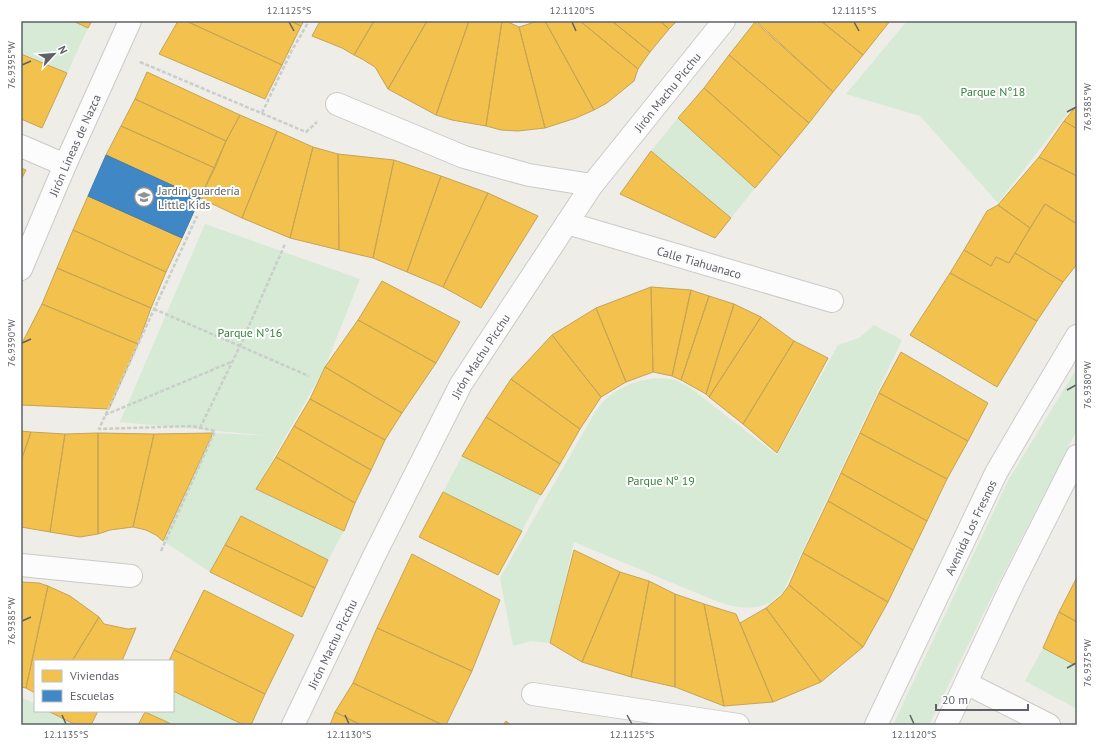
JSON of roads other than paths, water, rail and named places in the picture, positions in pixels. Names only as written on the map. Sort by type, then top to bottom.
[{"type":"street","name":"Jirón Líneas de Nazca","points":[[21,269],[65,165],[130,21]]},
{"type":"street","name":"Jirón Machu Picchu","points":[[293,725],[374,556],[461,384],[592,186],[724,21]]},
{"type":"street","points":[[337,104],[464,157],[529,175],[592,186]]},
{"type":"street","points":[[21,146],[65,165]]},
{"type":"street","name":"Calle Tiahuanaco","points":[[567,223],[832,301]]},
{"type":"street","name":"Avenida Los Fresnos","points":[[876,725],[996,473],[1077,336]]},
{"type":"street","points":[[946,725],[1012,585],[1077,456]]},
{"type":"street","points":[[21,564],[131,576]]},
{"type":"street","points":[[966,683],[1044,722]]},
{"type":"street","points":[[533,694],[738,725]]},
{"type":"place","name":"Jardín guardería Little Kids","points":[[144,197]]},
{"type":"park label","name":"Parque N°18","points":[[993,91]]},
{"type":"park label","name":"Parque N°16","points":[[250,332]]},
{"type":"park label","name":"Parque Nº 19","points":[[661,480]]}]
